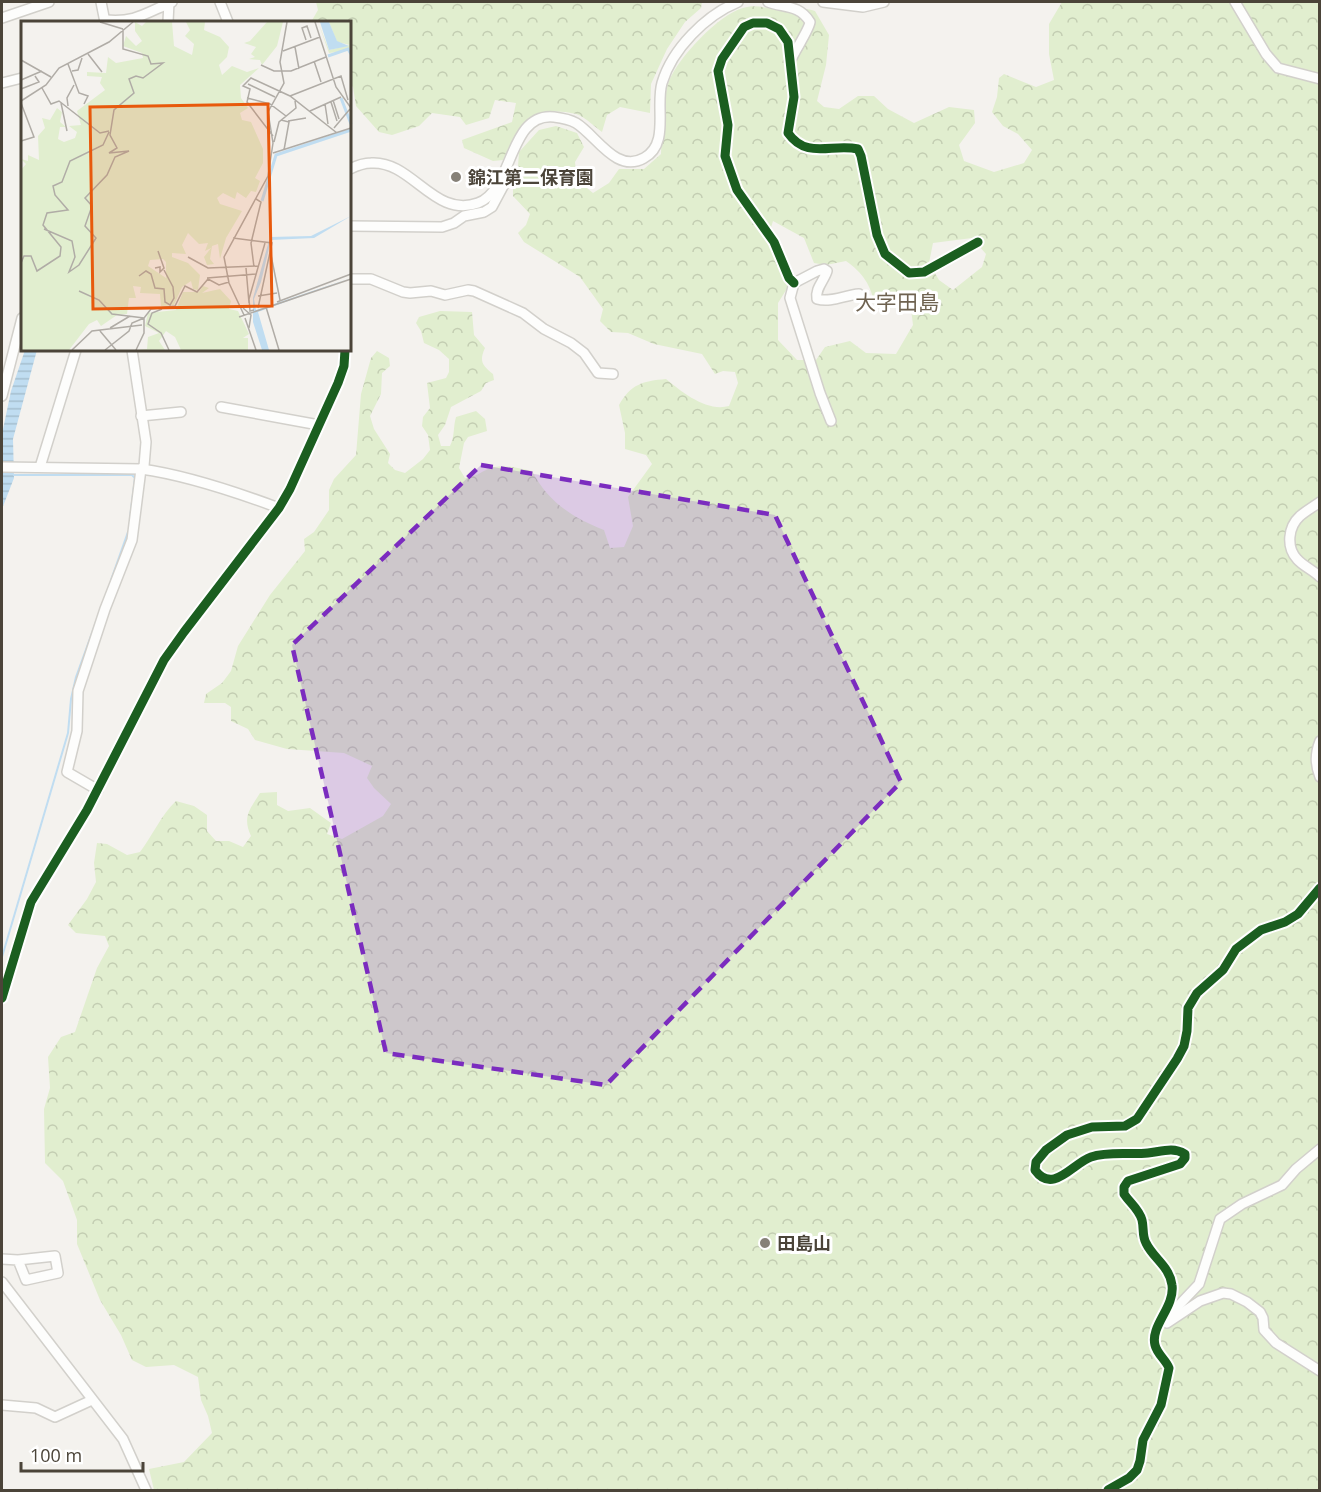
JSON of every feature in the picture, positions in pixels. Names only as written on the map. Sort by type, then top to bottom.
[{"type":"street","points":[[2,18],[46,2]]},
{"type":"street","points":[[101,2],[105,21]]},
{"type":"street","points":[[126,21],[170,2],[169,21]]},
{"type":"street","points":[[220,2],[228,21]]},
{"type":"street","points":[[351,169],[372,163],[393,167],[442,201],[455,206],[466,206],[480,202],[492,193],[526,128],[538,119],[551,116],[577,124],[612,156],[624,161],[638,161],[646,158],[658,144],[659,100],[667,70],[684,45],[705,21],[718,11],[738,2]]},
{"type":"street","points":[[768,2],[790,6],[801,11],[810,22],[791,60]]},
{"type":"street","points":[[824,2],[863,7],[884,2]]},
{"type":"street","points":[[1235,2],[1266,54],[1278,68],[1320,79]]},
{"type":"street","points":[[794,283],[789,278],[774,242],[747,207],[731,175],[725,156],[728,125],[718,71],[722,59],[744,27],[753,22],[767,23],[779,29],[788,42],[794,97],[788,133],[794,142],[806,147],[825,150],[850,147],[858,149],[868,201],[877,235],[885,254],[909,273],[924,272],[978,242]]},
{"type":"street","points":[[2,83],[21,78]]},
{"type":"street","points":[[351,226],[442,227],[464,216],[484,212],[492,207],[507,181],[514,164],[509,160]]},
{"type":"street","points":[[831,421],[790,298],[794,283],[824,269],[827,271],[819,286],[817,299],[830,300],[845,295],[859,294]]},
{"type":"street","points":[[351,279],[372,279],[410,293],[431,291],[445,296],[468,290],[474,291],[523,313],[544,329],[584,353],[598,373],[613,375]]},
{"type":"street","points":[[2,396],[4,380],[21,321]]},
{"type":"street","points":[[40,467],[76,351]]},
{"type":"street","points":[[98,790],[67,772],[77,731],[78,691],[105,609],[132,540],[141,469],[144,466],[146,442],[132,351]]},
{"type":"street","points":[[2,998],[31,902],[98,790],[164,660],[279,508],[338,383],[344,366],[345,351]]},
{"type":"street","points":[[221,407],[319,425]]},
{"type":"street","points":[[141,416],[181,412]]},
{"type":"street","points":[[2,467],[141,469],[161,472],[256,499],[279,508]]},
{"type":"street","points":[[1320,502],[1299,516],[1292,526],[1290,538],[1291,551],[1298,560],[1320,576]]},
{"type":"street","points":[[1320,741],[1316,750],[1316,766],[1320,777]]},
{"type":"street","points":[[1108,1491],[1137,1470],[1143,1440],[1161,1405],[1169,1368],[1154,1342],[1160,1320],[1171,1299],[1173,1287],[1170,1276],[1145,1242],[1141,1219],[1137,1209],[1124,1194],[1124,1187],[1128,1181],[1180,1164],[1185,1154],[1179,1150],[1169,1149],[1150,1153],[1093,1156],[1081,1161],[1060,1177],[1049,1179],[1040,1176],[1035,1170],[1035,1161],[1067,1135],[1092,1127],[1125,1126],[1137,1119],[1184,1046],[1188,1008],[1197,993],[1223,970],[1236,949],[1261,930],[1285,922],[1298,914],[1320,888]]},
{"type":"street","points":[[1160,1324],[1199,1284],[1220,1219],[1242,1204],[1282,1185],[1296,1169],[1320,1149]]},
{"type":"street","points":[[2,1259],[18,1260]]},
{"type":"street","points":[[2,1282],[123,1439],[146,1491]]},
{"type":"street","points":[[1160,1324],[1171,1322],[1200,1301],[1223,1293],[1232,1294],[1260,1312],[1264,1330],[1276,1343],[1320,1371]]},
{"type":"street","points":[[2,1405],[36,1408],[55,1417],[92,1400]]},
{"type":"highlighted area","points":[[481,465],[775,515],[901,782],[606,1085],[386,1053],[292,645]]},
{"type":"green space","points":[[316,2],[702,2],[701,8],[685,22],[667,49],[651,84],[650,113],[620,107],[607,115],[602,132],[577,114],[554,112],[543,114],[526,124],[519,132],[503,160],[493,161],[464,148],[462,140],[512,122],[516,103],[495,100],[489,118],[466,125],[460,117],[432,113],[419,126],[392,135],[379,132],[356,106],[351,85],[351,21],[312,21],[318,10]]},
{"type":"green space","points":[[1062,2],[1319,2],[1319,1490],[154,1490],[149,1469],[184,1462],[212,1433],[201,1400],[198,1377],[174,1365],[146,1367],[132,1360],[121,1335],[100,1300],[77,1244],[77,1220],[63,1181],[45,1163],[44,1109],[50,1088],[48,1057],[61,1037],[75,1032],[97,968],[109,946],[105,936],[76,933],[68,925],[96,882],[94,863],[97,843],[107,844],[127,855],[140,852],[166,812],[176,801],[194,806],[207,815],[207,831],[216,841],[229,841],[243,847],[251,836],[247,824],[248,813],[260,793],[277,792],[277,805],[288,811],[310,808],[331,823],[327,834],[342,839],[383,816],[391,804],[367,778],[372,766],[344,753],[287,749],[255,740],[248,729],[231,721],[231,707],[225,703],[204,703],[206,694],[222,683],[231,671],[238,646],[270,595],[305,551],[304,539],[314,532],[329,510],[329,490],[334,479],[356,455],[361,394],[371,358],[377,351],[389,358],[390,366],[382,373],[381,394],[370,416],[374,429],[390,454],[388,463],[395,470],[405,473],[423,459],[430,450],[428,435],[422,426],[423,417],[430,408],[427,383],[446,378],[449,372],[449,359],[439,350],[424,343],[416,323],[419,317],[440,311],[472,312],[474,335],[485,348],[482,356],[483,362],[493,374],[494,380],[486,383],[481,391],[451,407],[445,425],[438,435],[441,446],[450,446],[456,417],[476,411],[485,419],[487,431],[468,437],[464,443],[459,468],[465,478],[498,466],[532,471],[546,492],[562,508],[604,530],[610,548],[624,547],[633,526],[628,497],[652,464],[646,455],[625,449],[625,433],[619,405],[628,392],[638,385],[666,379],[696,400],[721,407],[729,406],[738,383],[735,372],[723,371],[715,374],[702,354],[654,344],[628,333],[611,332],[600,321],[603,309],[580,277],[524,242],[518,233],[526,225],[530,214],[513,196],[513,189],[525,175],[518,166],[519,152],[539,130],[556,126],[577,133],[584,147],[575,162],[577,180],[593,193],[609,183],[619,169],[644,169],[661,154],[665,97],[669,81],[681,61],[700,38],[723,19],[733,12],[755,6],[789,12],[803,9],[815,11],[829,35],[826,65],[817,101],[824,107],[839,109],[858,96],[874,96],[888,109],[914,123],[949,107],[974,110],[975,123],[959,145],[964,161],[994,172],[1024,163],[1032,150],[1018,134],[1003,126],[992,112],[997,97],[999,78],[1004,74],[1036,87],[1054,80],[1049,54],[1049,24]],"holes":[[[773,221],[804,238],[814,263],[826,265],[846,261],[862,275],[869,286],[875,306],[884,310],[906,304],[911,309],[913,325],[896,354],[866,353],[850,341],[825,347],[816,360],[797,360],[778,340],[778,303],[788,287],[769,234]],[[972,238],[986,254],[982,267],[953,290],[939,280],[929,263],[933,243]]]},
{"type":"water","points":[[25,351],[37,351],[13,439],[14,478],[2,509],[2,434],[11,391]]},
{"type":"waterway","points":[[14,475],[132,475],[135,478],[130,518]]},
{"type":"waterway","points":[[111,580],[128,532]]},
{"type":"waterway","points":[[2,957],[68,733],[71,699],[76,677],[96,622]]},
{"type":"cycle path","points":[[794,283],[789,278],[774,242],[737,190],[725,156],[728,125],[718,71],[722,59],[744,27],[753,23],[767,23],[779,29],[788,42],[794,97],[788,133],[803,146],[820,149],[858,149],[877,235],[885,254],[909,273],[924,272],[978,242]]},
{"type":"cycle path","points":[[2,998],[31,902],[87,810],[164,660],[279,508],[290,489],[338,383],[344,366],[345,351]]},
{"type":"cycle path","points":[[1108,1490],[1129,1478],[1137,1470],[1143,1440],[1161,1405],[1169,1368],[1156,1348],[1154,1338],[1170,1301],[1171,1279],[1146,1243],[1141,1216],[1124,1194],[1124,1187],[1128,1181],[1180,1164],[1185,1154],[1171,1150],[1098,1155],[1084,1160],[1063,1175],[1049,1179],[1042,1177],[1035,1170],[1036,1162],[1046,1150],[1067,1135],[1092,1127],[1125,1126],[1137,1119],[1184,1046],[1188,1008],[1197,993],[1223,970],[1236,949],[1261,930],[1285,922],[1298,914],[1320,888]]},
{"type":"place","name":"錦江第二保育園","points":[[456,177]]},
{"type":"place","name":"田島山","points":[[765,1243]]},
{"type":"district","name":"大字田島","points":[[897,302]]}]
